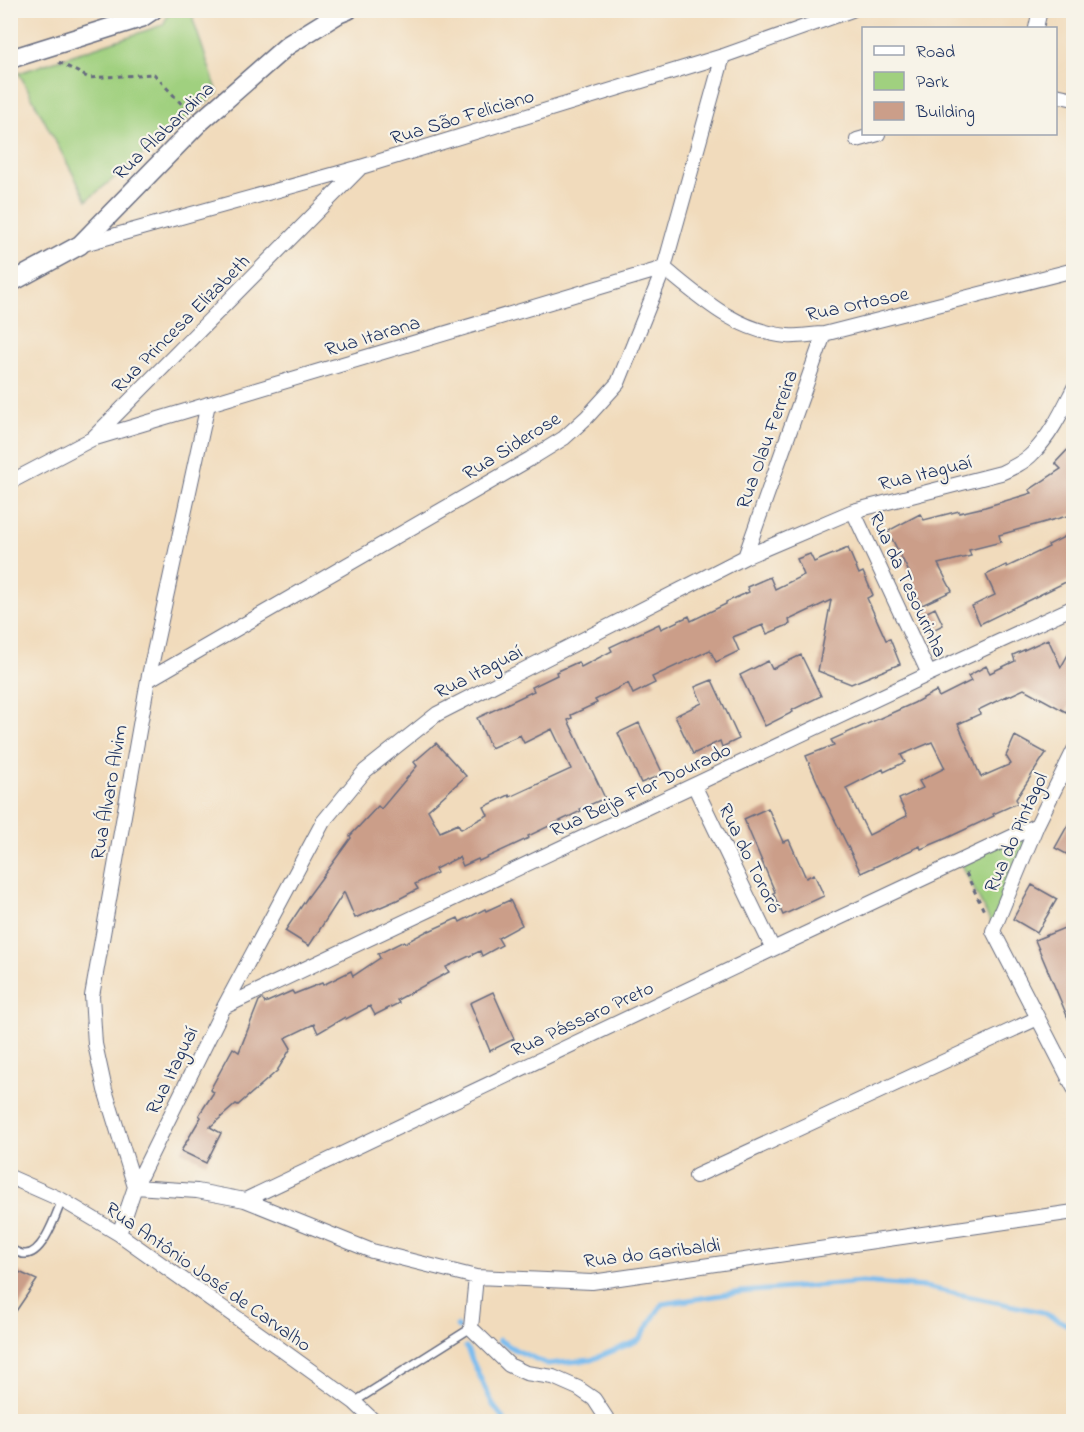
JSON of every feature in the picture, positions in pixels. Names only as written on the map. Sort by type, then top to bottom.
[{"type":"street","points":[[10,60],[141,18],[153,10]]},
{"type":"street","name":"Rua Alabandina","points":[[10,283],[80,245],[199,123],[288,45],[348,10]]},
{"type":"street","name":"Rua São Feliciano","points":[[80,245],[361,167],[723,56],[852,10]]},
{"type":"street","points":[[1036,27],[1040,10]]},
{"type":"street","name":"Rua Siderose","points":[[148,680],[564,438],[587,417],[618,383],[664,268],[723,56]]},
{"type":"street","points":[[1057,95],[1074,99]]},
{"type":"street","points":[[857,140],[874,135]]},
{"type":"street","name":"Rua Princesa Elizabeth","points":[[10,483],[92,439],[361,167]]},
{"type":"street","name":"Rua Ortosoe","points":[[664,268],[700,298],[732,320],[755,330],[788,336],[824,334],[1074,270]]},
{"type":"street","name":"Rua Itarana","points":[[92,439],[664,268]]},
{"type":"street","name":"Rua Olau Ferreira","points":[[745,557],[824,334]]},
{"type":"street","name":"Rua Itaguaí","points":[[119,1234],[135,1187],[224,1007],[323,822],[365,771],[436,714],[745,557],[853,511],[1001,474],[1033,454],[1053,428],[1074,388]]},
{"type":"street","name":"Rua Álvaro Alvim","points":[[135,1187],[105,1090],[94,1044],[92,996],[148,680],[208,404]]},
{"type":"street","name":"Rua da Tesourinha","points":[[853,511],[929,674]]},
{"type":"street","name":"Rua Beija Flor Dourado","points":[[224,1007],[1074,607]]},
{"type":"street","name":"Rua do Pintagol","points":[[993,931],[1037,825],[1074,750]]},
{"type":"street","name":"Rua do Tororó","points":[[694,785],[773,949]]},
{"type":"street","name":"Rua Pássaro Preto","points":[[245,1200],[1037,825]]},
{"type":"street","points":[[993,931],[1074,1088]]},
{"type":"street","points":[[696,1176],[1038,1018]]},
{"type":"street","name":"Rua Antônio José de Carvalho","points":[[10,1177],[62,1200],[119,1234],[354,1402],[375,1422]]},
{"type":"street","points":[[135,1187],[196,1191],[245,1200]]},
{"type":"street","name":"Rua do Garibaldi","points":[[245,1200],[372,1251],[476,1277],[592,1282],[1074,1212]]},
{"type":"street","points":[[476,1277],[471,1328],[509,1365],[526,1373],[553,1377],[578,1388],[594,1399],[609,1422]]},
{"type":"lane","points":[[10,1249],[23,1254],[39,1249],[62,1200]]},
{"type":"lane","points":[[354,1402],[471,1328]]},
{"type":"path","points":[[37,50],[89,78],[154,74],[199,123]]},
{"type":"path","points":[[960,861],[993,931]]},
{"type":"green space","points":[[170,11],[194,11],[193,20],[218,93],[87,200],[19,73],[163,25]]},
{"type":"green space","points":[[1036,829],[994,929],[960,861]]},
{"type":"building","points":[[1074,443],[1074,514],[999,535],[1001,542],[969,550],[971,556],[938,564],[952,591],[922,605],[910,582],[913,580],[888,531],[920,514],[924,520],[985,507],[1032,493],[1029,490],[1061,469],[1055,463]]},
{"type":"building","points":[[1074,532],[1074,578],[980,624],[972,606],[995,595],[986,575],[1049,547],[1048,545]]},
{"type":"building","points":[[848,548],[859,574],[863,572],[873,595],[867,598],[886,640],[890,639],[900,664],[851,684],[818,671],[831,600],[789,620],[790,624],[767,634],[763,625],[733,637],[739,651],[716,662],[710,650],[652,677],[655,683],[633,694],[628,683],[595,700],[597,703],[571,715],[572,718],[568,720],[605,798],[479,861],[478,859],[463,866],[459,857],[435,869],[437,873],[415,884],[418,889],[355,918],[344,892],[309,946],[285,931],[351,838],[350,836],[378,806],[381,809],[417,766],[414,762],[436,743],[466,776],[428,810],[440,832],[458,824],[461,829],[488,815],[484,807],[571,769],[552,729],[524,743],[520,735],[491,748],[477,718],[534,691],[532,687],[557,675],[556,672],[578,662],[581,667],[612,651],[610,647],[659,624],[661,629],[689,616],[691,621],[749,592],[747,587],[770,577],[775,589],[804,575],[797,559],[810,554],[814,562]]},
{"type":"building","points":[[935,608],[943,625],[929,632],[921,615]]},
{"type":"building","points":[[1048,639],[1061,667],[1074,644],[1074,700],[1066,712],[1024,689],[978,710],[980,714],[958,724],[981,777],[1011,764],[1006,756],[1015,736],[1046,753],[1016,799],[1018,803],[947,838],[921,849],[920,846],[861,873],[806,756],[834,745],[831,740],[936,691],[939,697],[971,681],[968,676],[986,666],[990,673],[1015,661],[1013,655]],"holes":[[[932,742],[945,768],[919,781],[923,788],[899,799],[907,816],[869,835],[846,788],[883,769],[884,772],[905,762],[901,755]]]},
{"type":"building","points":[[801,655],[821,696],[765,726],[740,675],[768,661],[772,669]]},
{"type":"building","points":[[712,680],[739,739],[722,747],[720,741],[693,754],[675,716],[702,703],[695,687]]},
{"type":"building","points":[[639,723],[663,774],[641,783],[618,733]]},
{"type":"building","points":[[768,808],[783,842],[789,840],[806,878],[814,874],[824,896],[783,915],[744,819]]},
{"type":"building","points":[[1074,814],[1074,858],[1055,848]]},
{"type":"building","points":[[1032,885],[1057,899],[1037,933],[1013,919]]},
{"type":"building","points":[[510,900],[522,925],[498,938],[502,945],[482,956],[480,951],[446,967],[449,972],[397,1000],[399,1003],[375,1015],[370,1006],[318,1033],[314,1024],[285,1038],[291,1048],[277,1071],[210,1127],[221,1133],[206,1163],[181,1151],[201,1117],[199,1115],[214,1092],[210,1090],[233,1048],[239,1052],[259,1001],[262,999],[265,1003],[292,991],[294,994],[322,983],[323,985],[351,971],[353,976],[380,958],[378,954],[404,941],[405,943],[458,918],[460,922],[485,909],[486,911]]},
{"type":"building","points":[[1074,924],[1074,1030],[1073,1030],[1035,940]]},
{"type":"building","points":[[493,992],[514,1039],[490,1051],[470,1003]]},
{"type":"building","points":[[10,1268],[37,1280],[10,1320]]},
{"type":"waterway","points":[[499,1340],[547,1364],[591,1360],[639,1340],[662,1304],[741,1292],[862,1282],[925,1287],[1042,1312],[1074,1328]]},
{"type":"waterway","points":[[466,1347],[493,1405],[506,1422]]}]
